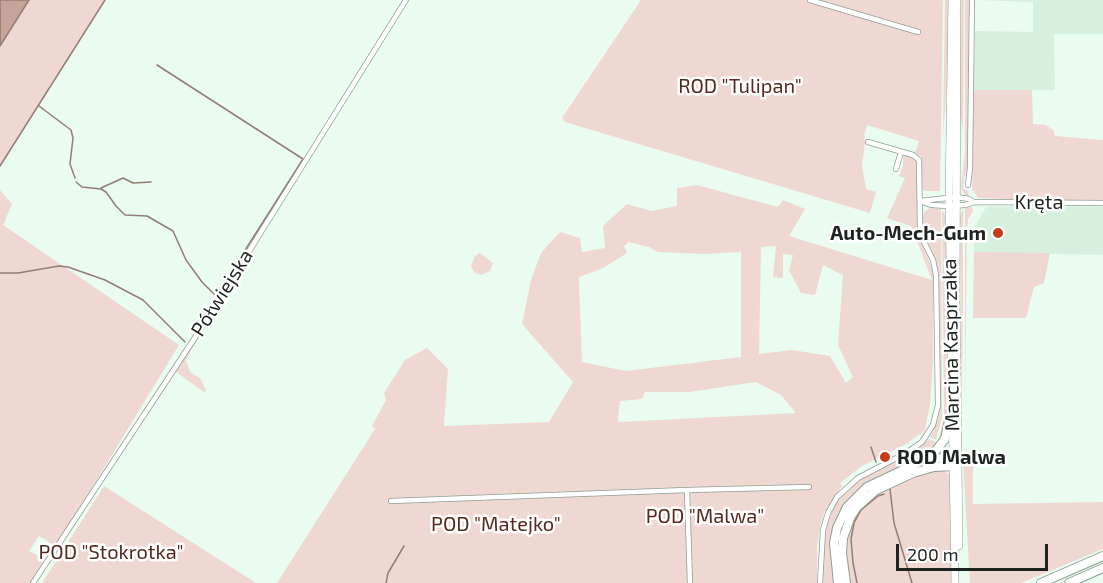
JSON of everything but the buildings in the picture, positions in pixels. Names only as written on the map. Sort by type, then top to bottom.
[{"type":"highway","points":[[838,583],[834,543],[837,528],[848,507],[867,487],[924,460],[937,450],[945,439],[952,407]]},
{"type":"highway","points":[[924,460],[940,458],[954,463]]},
{"type":"highway","points":[[846,583],[842,553],[843,538],[857,507],[876,490],[913,473],[954,463]]},
{"type":"highway","points":[[1041,583],[1103,556]]},
{"type":"highway","points":[[1068,583],[1103,568]]},
{"type":"main road","name":"Marcina Kasprzaka","points":[[952,0],[955,583]]},
{"type":"main road","name":"Marcina Kasprzaka","points":[[957,0],[952,407],[960,583]]},
{"type":"street","name":"Półwiejska","points":[[33,583],[198,333],[406,0]]},
{"type":"street","points":[[810,0],[918,32]]},
{"type":"street","points":[[968,185],[972,0]]},
{"type":"street","points":[[820,583],[823,530],[828,513],[837,497],[858,478],[917,446],[928,434],[935,420],[938,399],[936,275],[933,260],[921,233],[919,160],[868,142]]},
{"type":"street","points":[[896,169],[901,152]]},
{"type":"street","name":"Kręta","points":[[920,201],[1103,203]]},
{"type":"street","points":[[391,501],[809,487]]},
{"type":"street","points":[[687,490],[690,583]]},
{"type":"shaded area","points":[[0,0],[29,0],[0,46]]},
{"type":"shaded area","points":[[976,0],[1103,0],[1103,34],[1054,34],[1055,90],[973,90],[975,31],[1033,32],[1033,2]]},
{"type":"shaded area","points":[[986,207],[1103,207],[1103,255],[974,252],[974,228]]},
{"type":"green space","points":[[29,0],[105,0],[0,165],[0,45]]},
{"type":"green space","name":"ROD \"Tulipan\"","points":[[641,0],[943,0],[940,191],[925,191],[921,188],[921,156],[913,153],[919,141],[867,125],[862,166],[866,189],[876,192],[870,213],[565,122],[562,118]]},
{"type":"green space","points":[[945,0],[948,0],[948,65],[943,137]]},
{"type":"green space","points":[[960,0],[964,0],[963,131],[960,115]]},
{"type":"green space","points":[[965,0],[970,0],[968,171],[964,177],[963,188],[968,191],[969,196],[965,195],[961,188],[965,153]]},
{"type":"green space","points":[[973,90],[1032,90],[1033,124],[1046,125],[1054,131],[1055,136],[1103,140],[1103,202],[978,198],[972,189]]},
{"type":"green space","points":[[903,157],[915,158],[918,163],[918,230],[933,272],[933,360],[930,404],[925,430],[908,443],[862,466],[840,483],[842,486],[824,513],[820,527],[817,546],[817,583],[277,583],[375,429],[372,426],[386,400],[384,393],[405,360],[427,348],[448,369],[444,426],[549,422],[573,382],[522,324],[531,280],[541,253],[560,232],[580,238],[582,252],[605,248],[603,226],[627,204],[652,211],[677,206],[677,188],[697,185],[778,207],[783,200],[805,209],[789,236],[932,280],[911,226],[887,218],[905,178],[899,176],[903,166]],"holes":[[[629,242],[658,252],[704,254],[741,252],[741,357],[626,371],[582,362],[579,277],[603,268],[627,253],[624,246]],[[776,246],[773,277],[783,278],[783,254],[793,255],[789,270],[801,293],[815,295],[823,265],[843,275],[838,345],[853,377],[846,383],[830,356],[792,350],[759,354],[761,247]],[[756,382],[781,395],[796,413],[619,422],[620,401],[642,399],[645,392],[689,392]]]},
{"type":"green space","points":[[0,190],[12,204],[3,225],[179,345],[55,546],[39,536],[29,551],[46,560],[32,583],[0,583]]},
{"type":"green space","points":[[969,206],[973,211],[968,219],[967,230],[965,407],[965,207]]},
{"type":"green space","points":[[930,208],[941,209],[942,418],[936,439],[930,438],[938,420],[940,407],[939,276],[925,236],[922,218],[924,212]]},
{"type":"green space","points":[[963,209],[963,306],[961,447],[960,216]]},
{"type":"green space","points":[[942,210],[945,215],[947,267],[947,411],[941,439],[939,438],[944,418]]},
{"type":"green space","points":[[974,252],[1050,253],[1044,283],[1034,287],[1026,318],[973,318]]},
{"type":"green space","points":[[480,253],[493,263],[490,271],[481,275],[474,272],[471,266],[475,256]]},
{"type":"green space","points":[[200,334],[186,360],[190,372],[200,378],[206,390],[205,393],[172,369]]},
{"type":"green space","points":[[929,439],[939,443],[838,515],[835,583],[823,583],[823,544],[826,527],[835,505],[852,484],[883,467],[913,455]]},
{"type":"green space","points":[[973,453],[973,504],[1103,502],[1103,549],[1021,583],[970,583],[963,462],[967,462],[969,454]]},
{"type":"green space","points":[[942,469],[950,475],[951,483],[954,583],[849,583],[846,537],[858,509],[873,496],[894,484]]},
{"type":"green space","name":"POD \"Stokrotka\"","points":[[104,486],[256,583],[42,583]]},
{"type":"waterway","points":[[0,166],[105,0]]},
{"type":"waterway","points":[[76,182],[82,187],[101,189],[106,192],[125,215],[147,216],[173,231],[186,260],[216,296],[303,159],[157,65]]},
{"type":"waterway","points":[[39,106],[71,130],[73,138],[70,164],[75,178]]},
{"type":"waterway","points":[[101,188],[123,178],[133,183],[151,182]]},
{"type":"waterway","points":[[0,273],[18,273],[59,266],[105,280],[143,300],[185,342]]},
{"type":"waterway","points":[[871,447],[876,462]]},
{"type":"waterway","points":[[890,489],[894,523],[912,583]]},
{"type":"waterway","points":[[857,583],[851,539],[854,523],[861,510],[884,494]]},
{"type":"waterway","points":[[386,583],[388,573],[404,546]]},
{"type":"place","name":"Auto-Mech-Gum","points":[[998,233]]},
{"type":"place","name":"ROD Malwa","points":[[885,457]]},
{"type":"park label","name":"POD \"Malwa\"","points":[[705,516]]},
{"type":"park label","name":"POD \"Matejko\"","points":[[496,524]]}]
